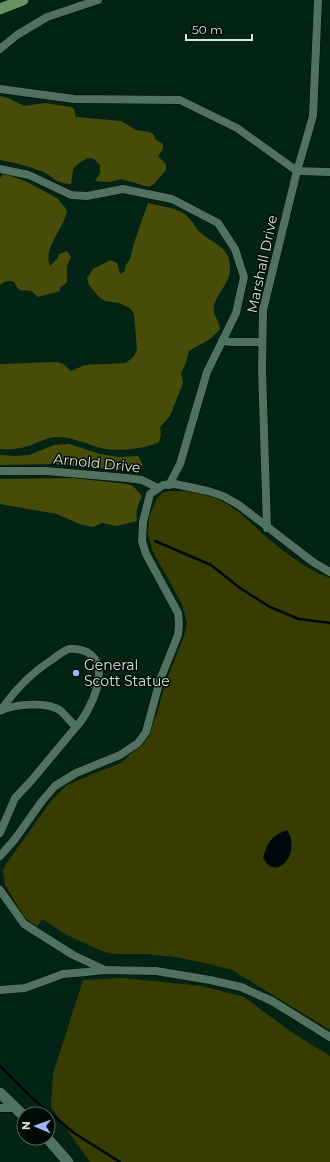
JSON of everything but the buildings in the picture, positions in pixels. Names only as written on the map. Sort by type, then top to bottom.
[{"type":"main road","points":[[0,9],[23,0]]},
{"type":"street","points":[[0,49],[17,35],[47,17],[98,0]]},
{"type":"street","name":"Marshall Drive","points":[[267,528],[262,342],[263,310],[297,171],[313,116],[318,0]]},
{"type":"street","points":[[0,89],[74,99],[180,100],[238,128],[297,171],[330,172]]},
{"type":"street","points":[[0,169],[29,175],[71,195],[87,196],[123,189],[172,199],[218,223],[235,249],[244,277],[236,312],[208,372],[180,464],[169,485]]},
{"type":"street","points":[[222,341],[262,342]]},
{"type":"street","name":"Arnold Drive","points":[[0,471],[46,471],[126,478],[142,480],[158,488]]},
{"type":"street","points":[[0,856],[15,839],[42,801],[56,786],[76,773],[120,755],[138,743],[146,732],[160,680],[178,635],[179,624],[178,612],[146,554],[142,541],[143,522],[150,494],[163,485],[175,484],[208,491],[223,496],[239,505],[313,562],[330,572]]},
{"type":"street","points":[[0,833],[15,798],[31,781],[89,710],[100,671],[94,657],[80,650],[70,649],[45,664],[23,681],[1,711]]},
{"type":"street","points":[[1,711],[25,705],[46,706],[60,711],[76,727]]},
{"type":"street","points":[[0,890],[24,924],[73,955],[104,970]]},
{"type":"street","points":[[0,990],[25,988],[63,974],[104,970],[156,971],[241,987],[272,1001],[330,1037]]},
{"type":"street","points":[[0,1093],[16,1108]]},
{"type":"street","points":[[0,1108],[16,1111]]},
{"type":"street","points":[[54,1146],[68,1162]]},
{"type":"green space","points":[[0,96],[8,98],[24,106],[45,103],[71,107],[74,109],[76,117],[121,121],[136,130],[150,132],[154,135],[156,140],[163,144],[163,149],[158,156],[166,164],[166,170],[154,184],[149,187],[121,179],[110,182],[95,181],[100,173],[100,165],[94,159],[88,158],[79,163],[73,169],[71,184],[58,181],[43,172],[32,168],[0,160]]},
{"type":"green space","points":[[3,174],[27,182],[57,198],[67,210],[62,224],[51,245],[48,259],[50,266],[57,259],[59,254],[67,251],[71,257],[67,266],[67,282],[60,288],[60,291],[38,297],[31,291],[19,290],[14,282],[7,281],[0,285],[0,178]]},
{"type":"green space","points":[[148,203],[175,209],[185,215],[200,232],[225,251],[230,262],[228,280],[214,306],[214,312],[220,329],[210,339],[189,351],[181,373],[183,383],[170,416],[160,427],[161,435],[159,442],[138,448],[114,450],[101,448],[69,438],[53,437],[22,448],[0,449],[0,364],[57,362],[63,364],[71,371],[85,365],[126,363],[134,356],[137,350],[134,314],[130,308],[119,303],[105,301],[99,297],[89,285],[87,278],[93,269],[110,260],[117,263],[120,274],[124,272],[130,259]]},
{"type":"green space","points":[[69,444],[100,454],[119,457],[138,456],[143,466],[112,469],[53,464],[0,465],[0,455],[29,455],[54,445]]},
{"type":"green space","points":[[73,478],[133,486],[142,496],[137,508],[137,521],[117,526],[102,523],[93,527],[79,524],[57,514],[0,504],[0,479]]},
{"type":"green space","points":[[169,491],[201,494],[219,499],[239,512],[286,553],[312,570],[330,578],[330,1030],[232,970],[175,957],[145,954],[115,954],[104,952],[67,935],[42,919],[37,927],[24,917],[5,885],[3,871],[6,864],[51,801],[67,785],[121,763],[146,739],[157,714],[165,684],[184,636],[187,623],[182,604],[153,552],[148,534],[149,516],[157,499],[162,493]]},
{"type":"green space","points":[[123,978],[202,986],[244,997],[290,1031],[330,1056],[330,1162],[90,1162],[56,1114],[56,1106],[51,1106],[53,1074],[83,980]]},
{"type":"shaded area","points":[[287,830],[291,839],[291,848],[286,862],[280,866],[274,867],[268,865],[263,858],[268,844],[277,835]]},
{"type":"waterway","points":[[155,541],[211,565],[240,588],[270,607],[299,619],[330,623]]},
{"type":"waterway","points":[[0,1066],[31,1097],[74,1133],[120,1162]]},
{"type":"place","name":"General Scott Statue","points":[[76,673]]}]
